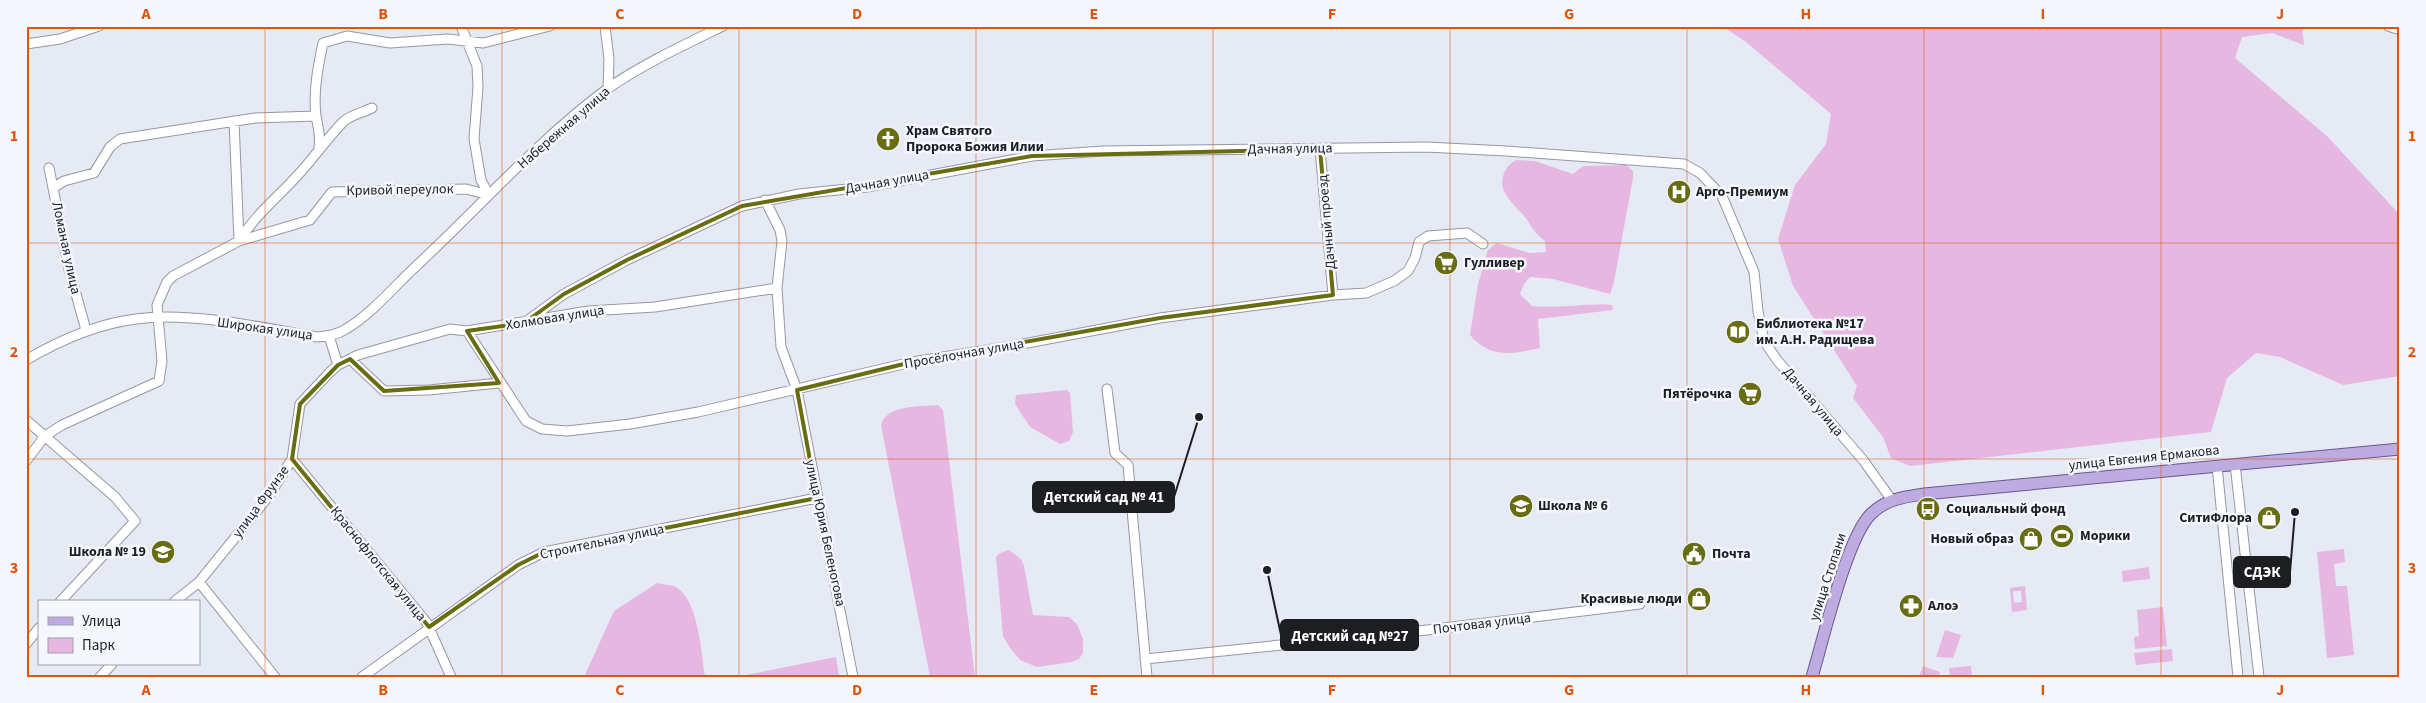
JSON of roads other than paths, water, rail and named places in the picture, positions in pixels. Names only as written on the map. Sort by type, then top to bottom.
[{"type":"main road","name":"улица Евгения Ермакова","points":[[1892,500],[1924,494],[2400,449]]},
{"type":"main road","name":"улица Стопани","points":[[1812,677],[1856,538],[1870,514],[1892,500]]},
{"type":"street","points":[[26,44],[60,39],[99,26]]},
{"type":"street","points":[[461,26],[477,66],[478,87],[474,132],[476,158],[481,180],[488,195]]},
{"type":"street","points":[[320,146],[321,135],[316,116],[315,79],[323,43],[347,36],[390,42],[448,39],[483,43],[550,26]]},
{"type":"street","points":[[605,26],[608,89]]},
{"type":"street","name":"Набережная улица","points":[[488,195],[608,89],[664,55],[723,26]]},
{"type":"street","points":[[2388,26],[2400,30]]},
{"type":"street","name":"Кривой переулок","points":[[239,241],[253,219],[296,177],[320,146],[331,137],[345,119],[372,108]]},
{"type":"street","name":"Ломаная улица","points":[[86,330],[69,270],[53,188],[64,181],[94,173],[110,147],[120,139],[255,118],[316,116]]},
{"type":"street","points":[[234,121],[239,241]]},
{"type":"street","name":"Дачная улица","points":[[524,324],[564,294],[627,260],[742,206],[799,194],[868,187],[1032,156],[1112,151],[1426,147],[1506,150],[1684,164],[1700,173],[1722,196],[1754,272],[1758,310],[1764,340],[1777,360],[1876,476],[1892,500]]},
{"type":"street","name":"Дачный проезд","points":[[1320,149],[1334,295]]},
{"type":"street","points":[[49,168],[53,188]]},
{"type":"street","name":"Кривой переулок","points":[[45,436],[98,407],[159,381],[162,361],[158,305],[161,291],[173,276],[239,241],[310,220],[332,192],[466,190],[488,195]]},
{"type":"street","name":"Широкая улица","points":[[26,360],[51,345],[86,330],[136,319],[188,318],[317,337],[329,336],[354,324],[436,248],[488,195]]},
{"type":"street","name":"улица Юрия Беленогова","points":[[765,200],[781,235],[777,288],[780,347],[796,390],[853,677]]},
{"type":"street","name":"Просёлочная улица","points":[[467,331],[499,383],[526,421],[542,429],[567,431],[630,424],[698,412],[912,362],[1012,346],[1160,318],[1334,295],[1366,293],[1394,282],[1408,271],[1415,258],[1419,242],[1428,236],[1467,233],[1483,244]]},
{"type":"street","name":"Холмовая улица","points":[[338,365],[350,359],[450,330],[467,331],[524,324],[588,311],[655,306],[777,288]]},
{"type":"street","points":[[329,336],[338,365]]},
{"type":"street","points":[[350,359],[384,391],[429,390],[499,383]]},
{"type":"street","name":"улица Фрунзе","points":[[176,600],[199,582],[268,497],[292,459],[300,404],[338,365]]},
{"type":"street","points":[[1107,389],[1115,453],[1128,465],[1146,677]]},
{"type":"street","points":[[26,420],[115,497],[135,521],[62,600]]},
{"type":"street","points":[[26,461],[45,436]]},
{"type":"street","name":"Краснофлотская улица","points":[[292,459],[429,627],[451,677]]},
{"type":"street","points":[[2235,464],[2259,677]]},
{"type":"street","points":[[2217,466],[2238,677]]},
{"type":"street","name":"Строительная улица","points":[[362,677],[429,627],[518,565],[544,552],[817,498]]},
{"type":"street","points":[[199,582],[275,677]]},
{"type":"street","name":"Почтовая улица","points":[[1145,659],[1427,630],[1640,604]]},
{"type":"street","points":[[26,644],[38,629]]},
{"type":"street","points":[[100,677],[110,666]]},
{"type":"place","name":"Храм Святого Пророка Божия Илии","points":[[888,139]]},
{"type":"place","name":"Арго-Премиум","points":[[1679,192]]},
{"type":"place","name":"Гулливер","points":[[1446,263]]},
{"type":"place","name":"Библиотека №17 им. А.Н. Радищева","points":[[1738,332]]},
{"type":"place","name":"Пятёрочка","points":[[1750,394]]},
{"type":"place","name":"Детский сад № 41","points":[[1199,417]]},
{"type":"place","name":"Школа № 6","points":[[1521,506]]},
{"type":"place","name":"Социальный фонд","points":[[1928,509]]},
{"type":"place","name":"СДЭК","points":[[2295,512]]},
{"type":"place","name":"СитиФлора","points":[[2269,518]]},
{"type":"place","name":"Морики","points":[[2062,536]]},
{"type":"place","name":"Новый образ","points":[[2031,539]]},
{"type":"place","name":"Школа № 19","points":[[163,552]]},
{"type":"place","name":"Почта","points":[[1694,554]]},
{"type":"place","name":"Детский сад №27","points":[[1267,570]]},
{"type":"place","name":"Красивые люди","points":[[1699,599]]},
{"type":"place","name":"Алоэ","points":[[1911,606]]}]
